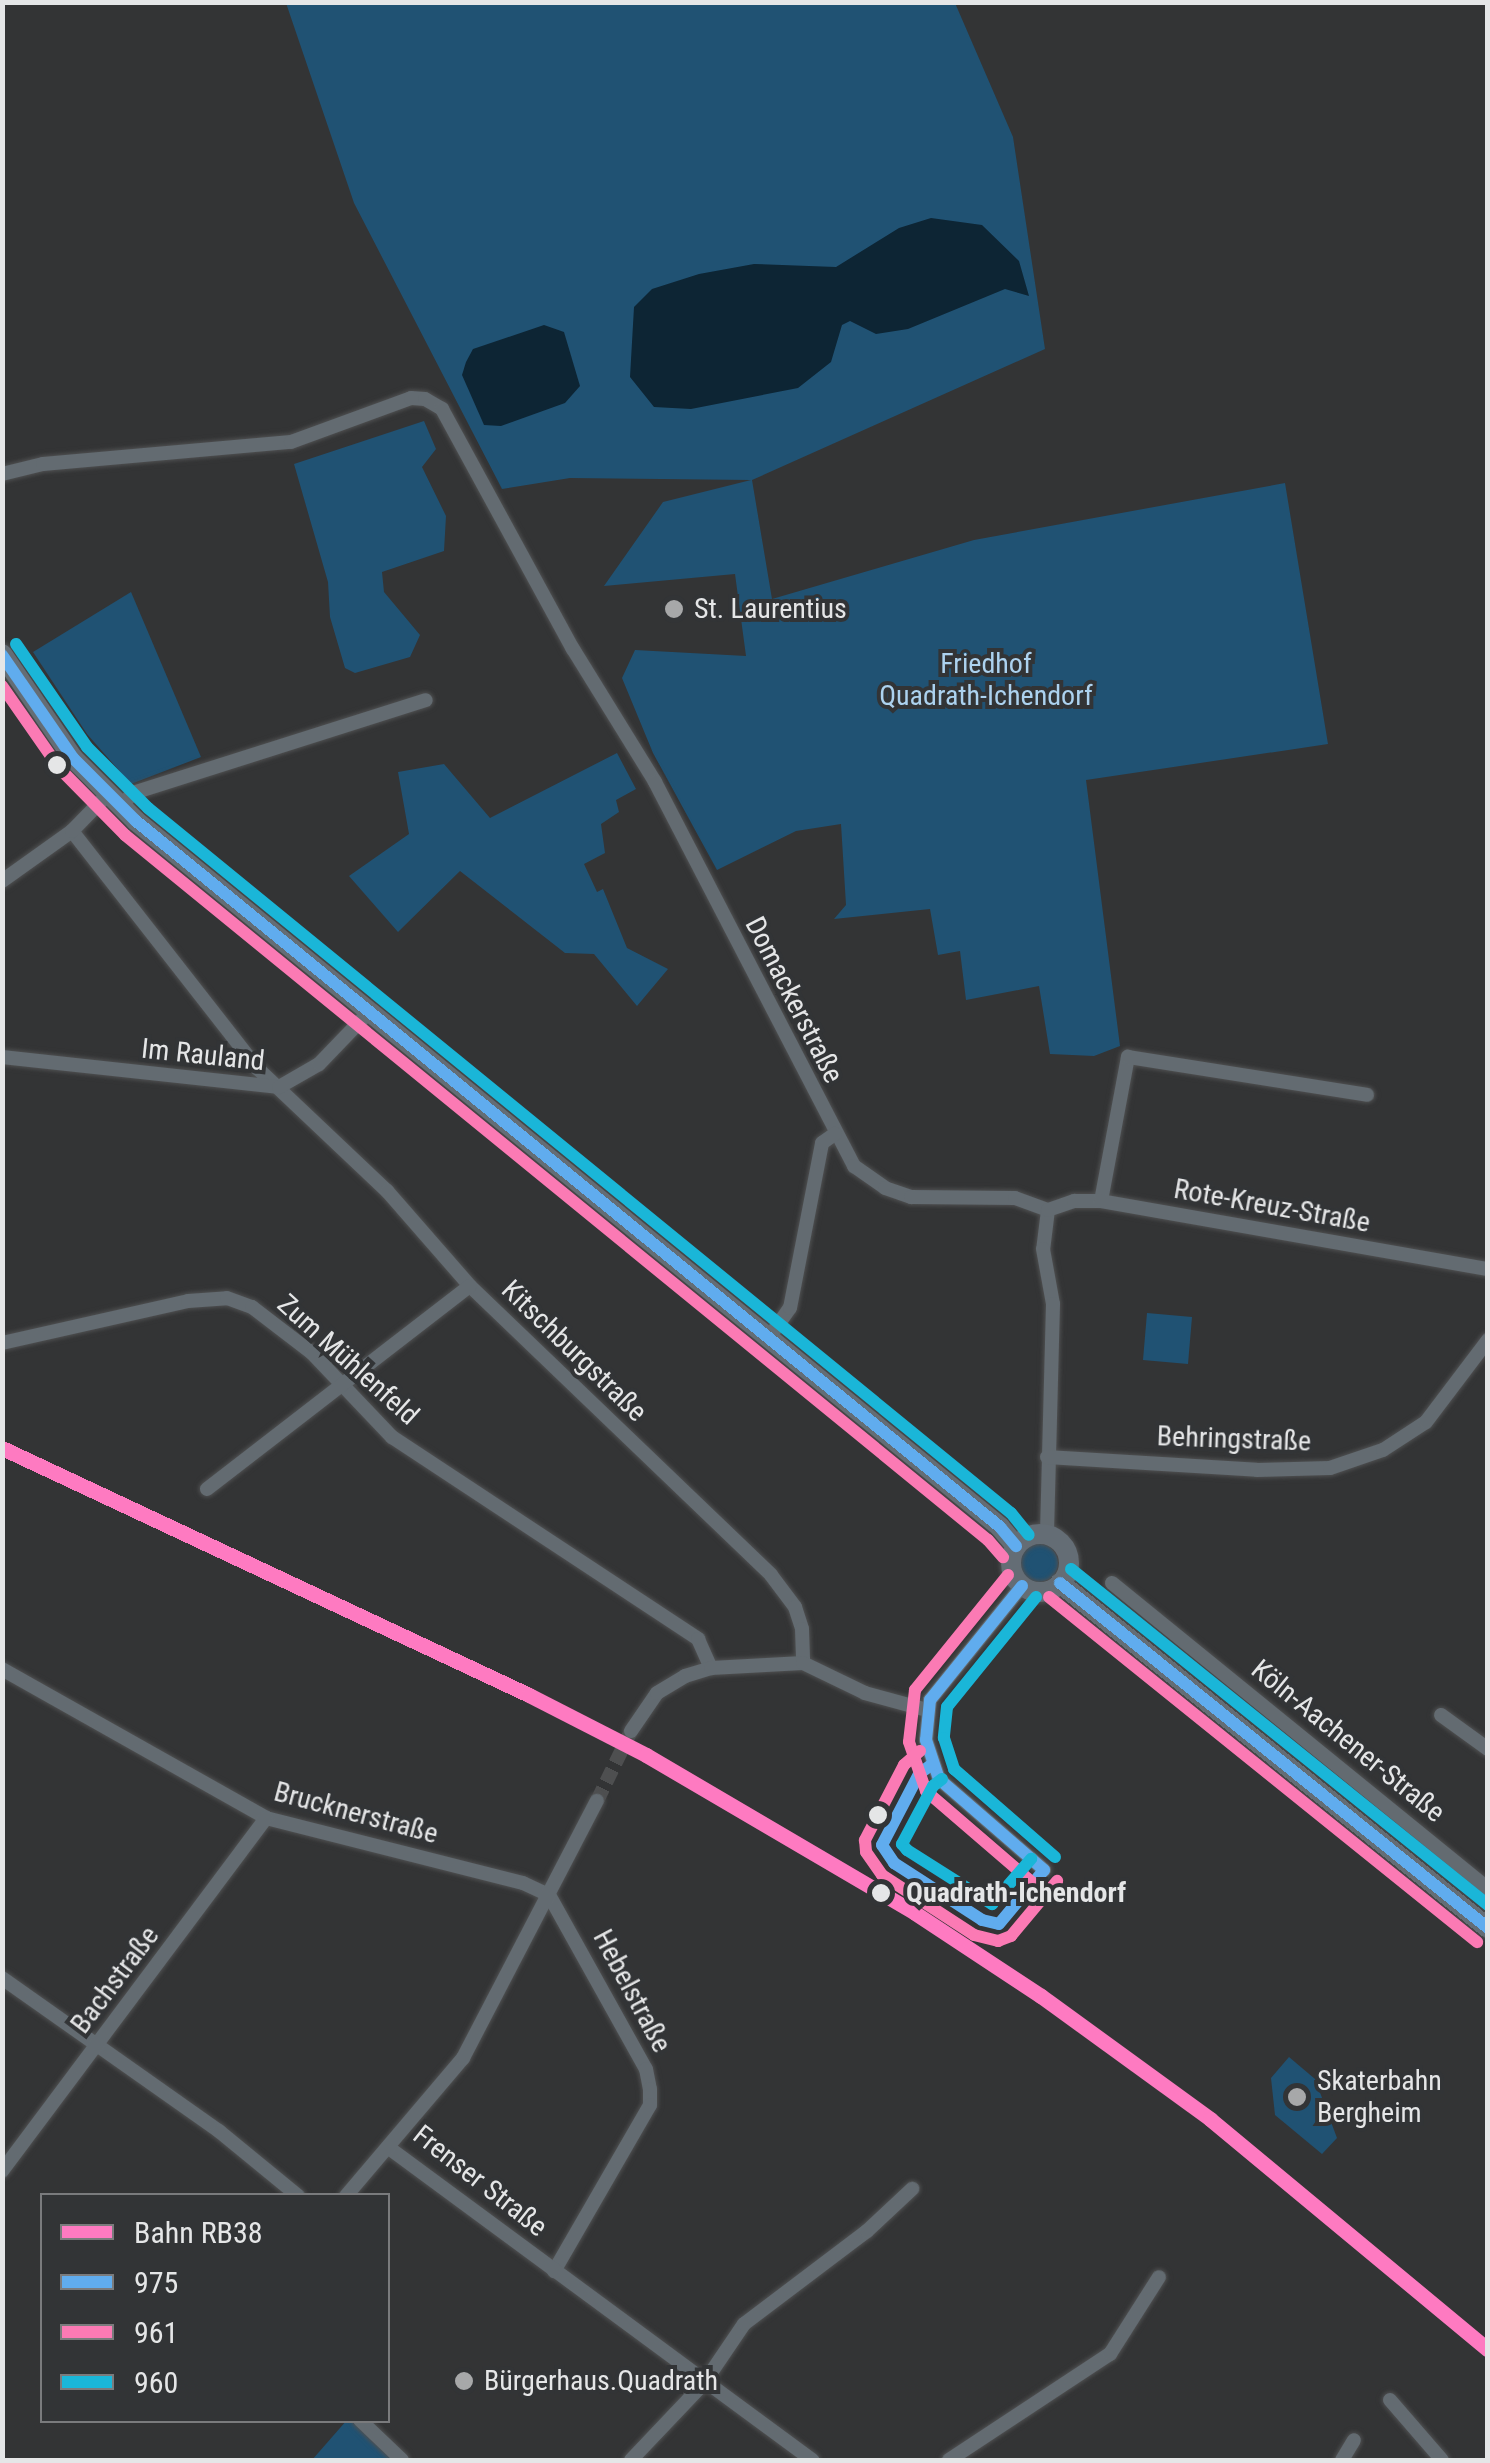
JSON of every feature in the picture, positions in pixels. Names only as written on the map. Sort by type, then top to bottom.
[{"type":"main road","points":[[2,654],[73,758],[114,801],[1000,1527],[1016,1546]]},
{"type":"main road","points":[[1047,1534],[1061,1543],[1068,1559],[1060,1583],[1038,1592],[1022,1586],[1012,1572],[1016,1546],[1029,1536],[1047,1534]]},
{"type":"main road","name":"Köln-Aachener-Straße","points":[[1060,1583],[1488,1928]]},
{"type":"street","name":"Domackerstraße","points":[[2,474],[43,464],[291,442],[411,398],[425,399],[442,409],[573,649],[655,782],[854,1166],[898,1194],[924,1199],[1015,1198],[1048,1210]]},
{"type":"street","points":[[2,882],[114,801],[426,700]]},
{"type":"street","name":"Kitschburgstraße","points":[[72,831],[257,1068],[387,1191],[470,1286],[770,1575],[795,1608],[802,1629],[803,1664]]},
{"type":"street","name":"Im Rauland","points":[[2,1057],[280,1087],[320,1064],[370,1012]]},
{"type":"street","points":[[1101,1201],[1128,1057],[1367,1095]]},
{"type":"street","points":[[768,1339],[790,1308],[822,1143],[836,1134]]},
{"type":"street","name":"Rote-Kreuz-Straße","points":[[1048,1210],[1074,1202],[1101,1201],[1488,1269]]},
{"type":"street","points":[[1047,1534],[1052,1304],[1043,1249],[1048,1210]]},
{"type":"street","points":[[207,1489],[470,1286]]},
{"type":"street","name":"Zum Mühlenfeld","points":[[2,1343],[188,1301],[228,1298],[252,1307],[312,1353],[392,1437],[698,1639],[711,1668]]},
{"type":"street","name":"Behringstraße","points":[[1047,1456],[1258,1470],[1330,1468],[1383,1450],[1426,1422],[1488,1340]]},
{"type":"street","name":"Köln-Aachener-Straße","points":[[1112,1583],[1488,1888]]},
{"type":"street","points":[[1022,1586],[936,1691],[927,1710],[927,1752],[940,1779],[1044,1870]]},
{"type":"street","points":[[1144,1650],[1174,1636]]},
{"type":"street","points":[[631,1732],[657,1693],[684,1676],[711,1668],[803,1664],[865,1693],[927,1710]]},
{"type":"street","name":"Brucknerstraße","points":[[2,1668],[266,1818],[523,1883],[549,1895]]},
{"type":"street","points":[[1442,1715],[1488,1749]]},
{"type":"street","name":"Frenser Straße","points":[[597,1801],[462,2058],[389,2148],[812,2460]]},
{"type":"street","name":"Bachstraße","points":[[2,2171],[266,1818]]},
{"type":"street","name":"Hebelstraße","points":[[549,1895],[646,2070],[650,2089],[650,2105],[554,2271]]},
{"type":"street","points":[[2,1978],[219,2130],[294,2193]]},
{"type":"street","points":[[349,2193],[389,2148]]},
{"type":"street","points":[[631,2460],[704,2383],[744,2324],[868,2232],[912,2189]]},
{"type":"street","points":[[949,2460],[1110,2354],[1159,2277]]},
{"type":"street","points":[[1390,2400],[1442,2460]]},
{"type":"street","points":[[363,2423],[402,2460]]},
{"type":"street","points":[[1342,2460],[1354,2440]]},
{"type":"green space","name":"Friedhof Quadrath-Ichendorf","points":[[286,3],[955,3],[1013,137],[1045,349],[752,480],[772,599],[974,540],[1285,483],[1328,744],[1086,780],[1120,1046],[1094,1056],[1050,1054],[1039,986],[966,1000],[960,951],[938,955],[930,909],[834,919],[846,905],[841,824],[796,831],[717,870],[653,753],[622,678],[635,650],[746,656],[735,574],[604,586],[663,502],[751,480],[570,478],[502,489],[354,203]]},
{"type":"green space","points":[[424,421],[436,449],[422,467],[446,516],[444,551],[382,572],[384,592],[420,635],[410,657],[355,673],[345,668],[330,617],[328,582],[294,464]]},
{"type":"green space","points":[[131,592],[201,757],[131,784],[87,734],[33,652]]},
{"type":"green space","points":[[617,753],[636,789],[616,800],[619,812],[601,824],[605,853],[584,864],[597,892],[603,889],[627,948],[668,969],[637,1006],[594,954],[565,953],[460,871],[398,932],[349,876],[409,834],[398,772],[444,764],[490,818]]},
{"type":"green space","points":[[1147,1313],[1192,1317],[1188,1364],[1143,1360]]},
{"type":"green space","points":[[1039,1544],[1053,1549],[1058,1563],[1053,1577],[1039,1582],[1025,1577],[1020,1563],[1025,1549]]},
{"type":"green space","name":"Skaterbahn Bergheim","points":[[1289,2057],[1315,2079],[1337,2138],[1322,2154],[1275,2115],[1271,2078]]},
{"type":"green space","points":[[344,2423],[353,2423],[393,2460],[312,2460]]},
{"type":"shaded area","points":[[931,218],[982,225],[1019,261],[1029,296],[1005,289],[908,329],[876,334],[850,321],[842,325],[831,362],[798,388],[691,409],[654,407],[630,377],[634,307],[652,289],[699,274],[754,264],[836,267],[899,228]]},
{"type":"shaded area","points":[[544,325],[564,332],[580,386],[565,403],[501,426],[484,425],[462,375],[473,349]]},
{"type":"tunnel","points":[[597,1801],[631,1731]]},
{"type":"rail line","name":"RB38","points":[[2,1448],[529,1695],[646,1755],[915,1913],[1041,1996],[1210,2119],[1488,2350]]},
{"type":"transit line","name":"960","points":[[16,644],[87,747],[148,808],[1011,1513],[1029,1535]]},
{"type":"transit line","name":"975","points":[[2,655],[73,758],[136,821],[1000,1527],[1016,1546]]},
{"type":"transit line","name":"961","points":[[2,686],[60,769],[125,835],[988,1540],[1003,1557]]},
{"type":"transit line","name":"960","points":[[1071,1569],[1488,1905]]},
{"type":"transit line","name":"961","points":[[1008,1575],[915,1690],[909,1742],[926,1791],[1033,1883]]},
{"type":"transit line","name":"975","points":[[1060,1583],[1488,1928]]},
{"type":"transit line","name":"975","points":[[1022,1586],[930,1700],[926,1740],[939,1779],[1044,1870]]},
{"type":"transit line","name":"960","points":[[1036,1597],[947,1707],[944,1738],[954,1769],[1055,1857]]},
{"type":"transit line","name":"961","points":[[1049,1597],[1477,1942]]},
{"type":"transit line","name":"961","points":[[920,1751],[904,1765],[865,1840],[866,1852],[882,1875],[974,1935],[998,1941],[1011,1936],[1057,1881]]},
{"type":"transit line","name":"975","points":[[931,1765],[919,1774],[882,1845],[894,1863],[982,1920],[999,1924],[1044,1870]]},
{"type":"transit line","name":"960","points":[[942,1779],[933,1786],[902,1844],[907,1850],[992,1904],[1031,1859]]},
{"type":"place","name":"St. Laurentius","points":[[674,609]]},
{"type":"place","name":"Quadrath-Ichendorf","points":[[881,1893]]},
{"type":"place","name":"Skaterbahn Bergheim","points":[[1297,2097]]},
{"type":"place","name":"Bürgerhaus.Quadrath","points":[[464,2381]]}]
